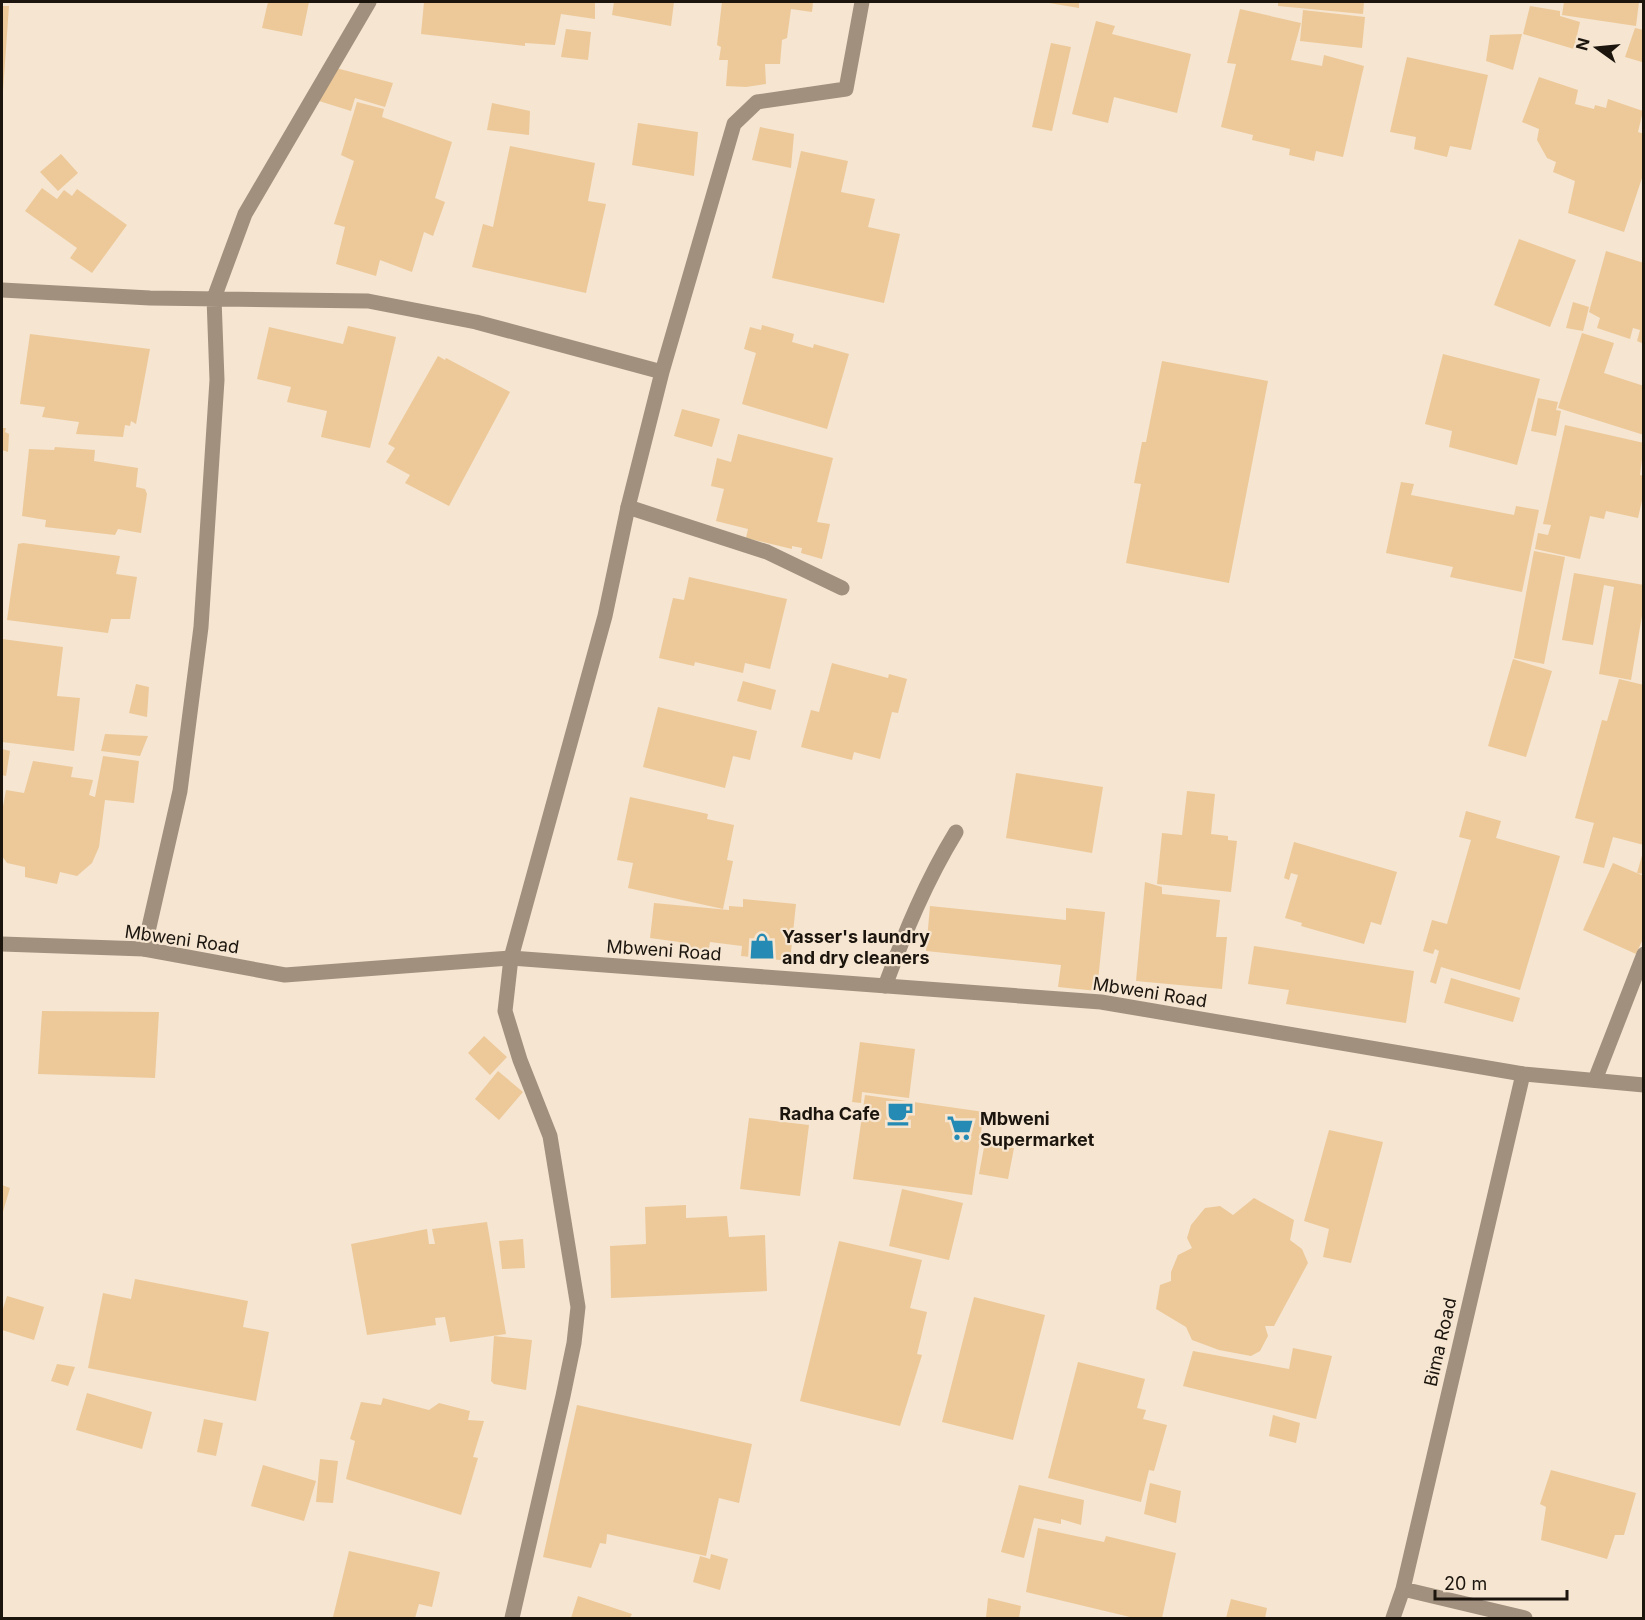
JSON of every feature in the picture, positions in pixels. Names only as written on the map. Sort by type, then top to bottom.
[{"type":"street","points":[[144,949],[180,791],[201,627],[217,380],[213,298],[245,214],[369,2]]},
{"type":"street","points":[[512,1618],[568,1375],[578,1307],[550,1136],[520,1060],[505,1011],[511,958],[605,616],[628,507],[662,372],[734,124],[757,102],[846,89],[862,2]]},
{"type":"street","points":[[2,290],[150,298],[368,301],[476,322],[662,372]]},
{"type":"street","points":[[628,507],[767,552],[842,588]]},
{"type":"street","points":[[885,986],[931,873],[956,832]]},
{"type":"street","name":"Mbweni Road","points":[[2,944],[144,949],[285,975],[511,958],[1101,1002],[1523,1074],[1644,1085]]},
{"type":"street","points":[[1595,1080],[1644,954]]},
{"type":"street","name":"Bima Road","points":[[1393,1618],[1403,1589],[1523,1074]]},
{"type":"street","points":[[1403,1589],[1526,1618]]},
{"type":"building","points":[[268,2],[309,2],[302,36],[262,28]]},
{"type":"building","points":[[424,2],[595,2],[595,19],[561,14],[555,45],[525,43],[525,46],[421,34]]},
{"type":"building","points":[[614,2],[674,2],[671,26],[612,15]]},
{"type":"building","points":[[722,2],[813,2],[812,12],[791,9],[787,38],[782,40],[780,64],[765,64],[766,84],[746,87],[726,86],[728,60],[719,60],[721,47],[717,45]]},
{"type":"building","points":[[1043,2],[1079,2],[1079,8]]},
{"type":"building","points":[[1278,2],[1364,2],[1363,14],[1278,6]]},
{"type":"building","points":[[1564,2],[1639,2],[1636,26],[1562,15]]},
{"type":"building","points":[[2,6],[9,6],[3,91],[2,91]]},
{"type":"building","points":[[1530,6],[1560,11],[1560,16],[1580,22],[1574,49],[1523,34]]},
{"type":"building","points":[[1240,9],[1301,23],[1291,60],[1322,66],[1324,55],[1364,66],[1343,157],[1316,151],[1314,161],[1289,155],[1290,149],[1252,140],[1253,135],[1221,127],[1236,64],[1227,63]]},
{"type":"building","points":[[1303,10],[1365,17],[1362,48],[1300,41]]},
{"type":"building","points":[[1096,21],[1115,26],[1112,34],[1191,54],[1177,113],[1114,97],[1108,123],[1072,114]]},
{"type":"building","points":[[1635,28],[1644,30],[1642,62],[1625,57]]},
{"type":"building","points":[[566,29],[591,32],[588,60],[561,57]]},
{"type":"building","points":[[1522,34],[1513,70],[1486,61],[1490,35]]},
{"type":"building","points":[[1051,43],[1071,47],[1052,131],[1032,127]]},
{"type":"building","points":[[1407,57],[1488,75],[1471,150],[1450,146],[1447,157],[1414,149],[1416,137],[1390,132]]},
{"type":"building","points":[[336,68],[393,83],[385,107],[355,98],[351,111],[319,101]]},
{"type":"building","points":[[1539,77],[1578,90],[1575,104],[1594,109],[1595,105],[1606,108],[1608,99],[1643,111],[1638,132],[1644,134],[1644,172],[1624,232],[1568,213],[1575,181],[1553,172],[1556,162],[1547,158],[1537,140],[1539,129],[1522,122]]},
{"type":"building","points":[[357,102],[384,109],[382,117],[452,142],[435,198],[445,202],[433,236],[424,232],[412,272],[380,260],[376,276],[336,264],[345,227],[334,224],[354,161],[341,155]]},
{"type":"building","points":[[492,103],[530,111],[529,135],[487,130]]},
{"type":"building","points":[[638,123],[698,132],[694,176],[632,165]]},
{"type":"building","points":[[760,127],[794,134],[791,168],[752,160]]},
{"type":"building","points":[[510,146],[595,163],[588,201],[606,204],[586,293],[472,267],[483,224],[493,227]]},
{"type":"building","points":[[801,151],[848,161],[841,192],[875,199],[868,227],[900,234],[884,303],[772,278]]},
{"type":"building","points":[[61,154],[78,173],[58,191],[40,172]]},
{"type":"building","points":[[42,188],[57,199],[64,190],[72,196],[77,189],[127,225],[92,273],[70,258],[77,248],[25,211]]},
{"type":"building","points":[[1519,239],[1576,260],[1550,327],[1494,305]]},
{"type":"building","points":[[1606,251],[1644,263],[1644,344],[1637,341],[1640,330],[1633,328],[1630,339],[1597,328],[1600,318],[1589,312]]},
{"type":"building","points":[[1573,302],[1589,307],[1583,331],[1566,328]]},
{"type":"building","points":[[762,325],[794,334],[792,342],[813,348],[814,344],[849,354],[827,429],[742,404],[756,353],[744,349],[750,327],[761,330]]},
{"type":"building","points":[[348,326],[396,337],[370,448],[321,437],[327,411],[287,402],[291,387],[257,379],[269,327],[343,344]]},
{"type":"building","points":[[1582,333],[1614,343],[1604,373],[1644,386],[1644,435],[1558,408]]},
{"type":"building","points":[[30,334],[150,349],[136,424],[131,421],[130,426],[125,425],[123,437],[76,434],[79,422],[42,417],[45,407],[20,404]]},
{"type":"building","points":[[1443,354],[1540,379],[1517,465],[1449,447],[1452,431],[1425,424]]},
{"type":"building","points":[[438,356],[510,392],[449,506],[405,483],[410,475],[386,462],[395,448],[388,444]]},
{"type":"building","points":[[1162,361],[1268,381],[1229,583],[1126,563],[1141,484],[1134,483],[1142,442],[1146,442]]},
{"type":"building","points":[[1538,398],[1558,402],[1556,410],[1561,411],[1556,436],[1531,431]]},
{"type":"building","points":[[682,409],[720,419],[712,447],[674,436]]},
{"type":"building","points":[[1565,425],[1644,443],[1640,475],[1644,476],[1644,492],[1638,518],[1606,511],[1604,519],[1590,516],[1580,559],[1535,549],[1538,533],[1548,535],[1551,525],[1543,524]]},
{"type":"building","points":[[2,428],[6,428],[5,432],[9,434],[8,452],[2,450]]},
{"type":"building","points":[[738,434],[833,458],[817,522],[830,524],[822,559],[801,553],[802,548],[792,546],[792,549],[746,538],[748,529],[716,521],[724,489],[711,486],[717,458],[731,462]]},
{"type":"building","points":[[55,447],[95,450],[94,461],[138,468],[136,487],[145,489],[147,494],[141,533],[118,529],[115,535],[45,527],[46,520],[22,516],[29,449],[54,450]]},
{"type":"building","points":[[1401,482],[1414,484],[1411,495],[1514,515],[1516,506],[1539,510],[1522,592],[1450,577],[1453,567],[1386,553]]},
{"type":"building","points":[[18,544],[120,556],[116,574],[137,577],[130,619],[111,619],[108,633],[7,620]]},
{"type":"building","points":[[1534,551],[1565,557],[1544,664],[1514,658]]},
{"type":"building","points":[[1574,573],[1644,585],[1644,604],[1631,680],[1599,674],[1614,587],[1604,585],[1593,645],[1562,640]]},
{"type":"building","points":[[689,577],[787,599],[770,669],[745,663],[743,673],[695,662],[694,666],[659,658],[673,598],[684,600]]},
{"type":"building","points":[[2,639],[63,647],[57,696],[80,698],[74,751],[2,742]]},
{"type":"building","points":[[1513,659],[1552,671],[1526,757],[1488,746]]},
{"type":"building","points":[[832,663],[888,678],[889,674],[907,679],[898,713],[892,712],[880,759],[854,752],[852,760],[801,747],[811,710],[819,712]]},
{"type":"building","points":[[1619,679],[1644,685],[1644,845],[1613,837],[1604,868],[1583,863],[1594,823],[1575,818],[1602,720],[1607,721]]},
{"type":"building","points":[[743,681],[776,690],[771,710],[737,701]]},
{"type":"building","points":[[136,684],[149,687],[147,717],[129,713]]},
{"type":"building","points":[[658,707],[757,731],[750,760],[733,756],[725,788],[643,767]]},
{"type":"building","points":[[105,734],[148,736],[140,756],[101,751]]},
{"type":"building","points":[[2,749],[10,751],[6,776],[2,775]]},
{"type":"building","points":[[103,756],[139,761],[134,803],[105,800],[99,847],[92,863],[77,876],[60,872],[57,884],[25,877],[25,867],[7,863],[2,856],[2,812],[6,790],[24,793],[33,761],[73,767],[71,777],[93,780],[89,795],[95,797]]},
{"type":"building","points":[[1016,773],[1103,787],[1092,853],[1006,838]]},
{"type":"building","points":[[1187,791],[1215,794],[1211,834],[1228,836],[1228,840],[1237,841],[1231,892],[1157,884],[1162,833],[1182,835]]},
{"type":"building","points":[[630,797],[708,814],[707,819],[734,825],[727,860],[733,861],[723,909],[628,888],[633,863],[617,860]]},
{"type":"building","points":[[1466,811],[1501,821],[1496,838],[1560,856],[1520,990],[1441,967],[1436,984],[1430,982],[1439,951],[1435,949],[1433,954],[1423,951],[1432,920],[1447,924],[1471,840],[1459,837]]},
{"type":"building","points":[[1294,842],[1397,872],[1381,925],[1371,922],[1364,944],[1301,926],[1302,923],[1285,918],[1298,875],[1291,873],[1289,880],[1284,878]]},
{"type":"building","points":[[1644,852],[1644,874],[1637,873]]},
{"type":"building","points":[[1613,863],[1644,876],[1644,937],[1636,954],[1583,930]]},
{"type":"building","points":[[1145,882],[1162,887],[1162,894],[1220,900],[1216,937],[1227,937],[1222,989],[1136,981]]},
{"type":"building","points":[[743,899],[796,904],[790,961],[741,956],[742,946],[710,942],[708,953],[678,950],[679,942],[650,938],[654,903],[729,910],[729,906],[743,907]]},
{"type":"building","points":[[930,906],[1066,920],[1066,908],[1105,912],[1097,991],[1058,987],[1061,965],[926,951]]},
{"type":"building","points":[[1254,946],[1414,971],[1406,1023],[1286,1004],[1289,990],[1248,984]]},
{"type":"building","points":[[1451,978],[1520,998],[1513,1022],[1444,1003]]},
{"type":"building","points":[[42,1011],[159,1012],[155,1078],[38,1074]]},
{"type":"building","points":[[484,1036],[507,1057],[490,1075],[468,1053]]},
{"type":"building","points":[[860,1042],[915,1049],[909,1098],[862,1092],[861,1103],[852,1102]]},
{"type":"building","points":[[498,1071],[523,1092],[499,1120],[475,1099]]},
{"type":"building","points":[[865,1095],[984,1112],[972,1195],[853,1179]]},
{"type":"building","points":[[749,1118],[809,1125],[800,1196],[740,1189]]},
{"type":"building","points":[[1329,1130],[1383,1142],[1351,1263],[1323,1257],[1329,1229],[1304,1221]]},
{"type":"building","points":[[985,1142],[1014,1148],[1008,1179],[979,1174]]},
{"type":"building","points":[[2,1185],[10,1188],[2,1215]]},
{"type":"building","points":[[902,1189],[963,1203],[949,1260],[889,1246]]},
{"type":"building","points":[[1254,1198],[1294,1220],[1290,1240],[1302,1249],[1308,1263],[1274,1326],[1265,1326],[1268,1336],[1260,1351],[1251,1356],[1219,1350],[1192,1340],[1186,1327],[1156,1309],[1160,1285],[1171,1281],[1171,1272],[1178,1255],[1192,1248],[1187,1238],[1191,1225],[1205,1208],[1220,1206],[1233,1215]]},
{"type":"building","points":[[686,1205],[686,1218],[727,1216],[729,1237],[765,1235],[767,1291],[611,1298],[610,1246],[646,1244],[645,1207]]},
{"type":"building","points":[[487,1222],[506,1334],[450,1342],[445,1317],[435,1318],[436,1325],[367,1335],[351,1244],[427,1229],[429,1244],[435,1244],[432,1229]]},
{"type":"building","points":[[523,1239],[525,1268],[502,1269],[499,1241]]},
{"type":"building","points":[[839,1241],[922,1260],[910,1308],[927,1312],[917,1354],[922,1355],[900,1426],[800,1401]]},
{"type":"building","points":[[135,1279],[248,1301],[243,1327],[269,1332],[256,1401],[88,1368],[103,1293],[131,1299]]},
{"type":"building","points":[[7,1296],[44,1307],[34,1340],[2,1330],[2,1312]]},
{"type":"building","points":[[974,1297],[1045,1315],[1013,1440],[942,1422]]},
{"type":"building","points":[[494,1336],[532,1340],[526,1390],[494,1384],[491,1381]]},
{"type":"building","points":[[1293,1348],[1332,1356],[1316,1419],[1183,1386],[1193,1351],[1289,1369]]},
{"type":"building","points":[[1078,1362],[1145,1379],[1137,1408],[1146,1410],[1143,1419],[1167,1425],[1154,1471],[1149,1470],[1141,1502],[1048,1478]]},
{"type":"building","points":[[57,1364],[75,1367],[68,1386],[51,1381]]},
{"type":"building","points":[[87,1393],[152,1412],[142,1449],[76,1430]]},
{"type":"building","points":[[383,1398],[429,1410],[439,1403],[470,1411],[468,1420],[484,1421],[473,1457],[478,1458],[461,1515],[346,1479],[355,1441],[350,1439],[361,1402],[381,1405]]},
{"type":"building","points":[[577,1405],[752,1444],[739,1503],[719,1498],[706,1556],[607,1534],[606,1544],[600,1543],[591,1568],[543,1557]]},
{"type":"building","points":[[1273,1415],[1300,1423],[1296,1443],[1269,1436]]},
{"type":"building","points":[[204,1419],[223,1423],[216,1456],[197,1452]]},
{"type":"building","points":[[320,1459],[338,1461],[333,1503],[316,1502]]},
{"type":"building","points":[[263,1465],[316,1481],[304,1521],[251,1506]]},
{"type":"building","points":[[1551,1470],[1636,1493],[1624,1535],[1615,1535],[1607,1559],[1541,1540],[1546,1507],[1540,1504]]},
{"type":"building","points":[[1150,1483],[1181,1491],[1176,1523],[1144,1514]]},
{"type":"building","points":[[1019,1485],[1084,1500],[1081,1525],[1061,1519],[1061,1524],[1034,1518],[1024,1558],[1001,1552]]},
{"type":"building","points":[[1038,1528],[1104,1542],[1106,1536],[1176,1553],[1162,1618],[1134,1618],[1026,1592]]},
{"type":"building","points":[[349,1551],[440,1572],[432,1607],[419,1604],[415,1618],[333,1617]]},
{"type":"building","points":[[711,1554],[728,1559],[720,1590],[693,1582],[700,1556],[710,1559]]},
{"type":"building","points":[[578,1596],[632,1614],[630,1618],[571,1618]]},
{"type":"building","points":[[988,1598],[1021,1606],[1019,1618],[986,1618]]},
{"type":"building","points":[[1231,1599],[1267,1608],[1265,1618],[1226,1618]]},
{"type":"place","name":"Yasser's laundry and dry cleaners","points":[[762,946]]},
{"type":"place","name":"Radha Cafe","points":[[900,1113]]},
{"type":"place","name":"Mbweni Supermarket","points":[[960,1128]]}]
